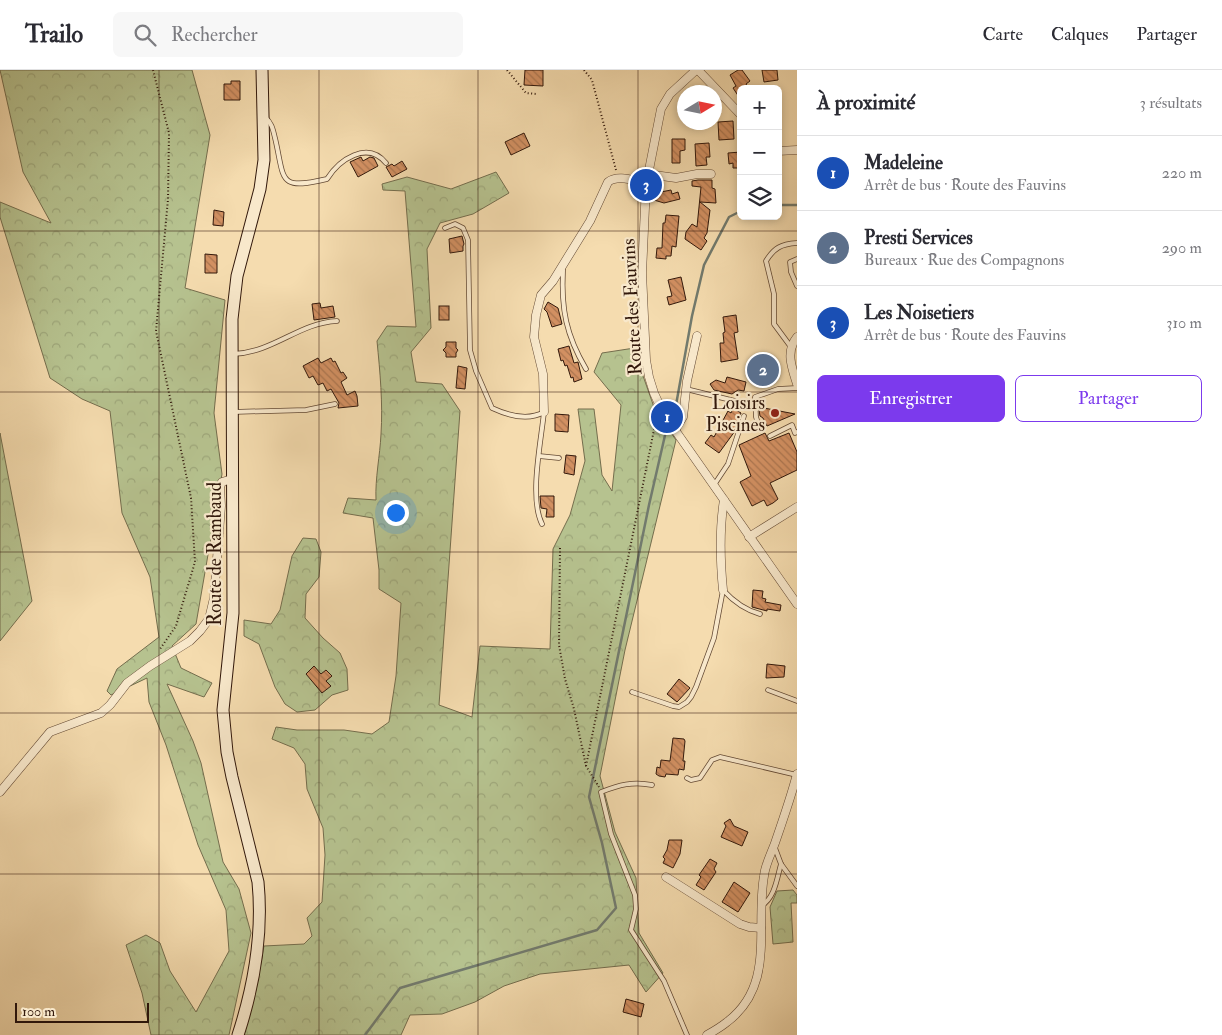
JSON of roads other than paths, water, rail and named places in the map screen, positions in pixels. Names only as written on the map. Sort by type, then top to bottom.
[{"type":"street","name":"Route de Rambaud","points":[[238,1035],[247,1008],[257,952],[260,902],[258,882],[232,777],[223,710],[233,613],[231,354],[234,296],[242,256],[260,189],[264,160],[262,70]]},
{"type":"street","points":[[697,70],[737,111]]},
{"type":"street","name":"Route des Fauvins","points":[[697,70],[670,94],[660,109],[647,174],[642,273],[646,360],[649,377],[659,404],[675,430],[797,604]]},
{"type":"street","points":[[782,152],[797,150]]},
{"type":"street","points":[[647,174],[676,178],[697,174],[711,174]]},
{"type":"street","points":[[544,412],[544,374],[534,337],[536,315],[541,295],[553,281],[590,221],[608,182],[612,178],[617,178],[646,183]]},
{"type":"street","points":[[675,430],[683,417],[686,390],[697,336]]},
{"type":"street","points":[[797,337],[791,347],[790,361],[797,384]]},
{"type":"street","points":[[0,792],[50,732],[102,713],[127,683],[190,641],[200,631],[209,618],[214,598],[221,506],[220,487],[222,482],[232,479]]},
{"type":"street","points":[[723,590],[719,553],[720,522],[724,500]]},
{"type":"street","points":[[749,537],[797,507]]},
{"type":"street","points":[[707,1035],[727,1022],[748,999],[755,985],[761,962],[761,906],[764,875],[797,774]]},
{"type":"street","points":[[666,877],[740,924],[761,928]]},
{"type":"lane","points":[[263,116],[271,124],[281,169],[284,178],[290,182],[297,184],[307,183],[327,178],[333,169],[357,152],[381,157],[386,163]]},
{"type":"lane","points":[[446,228],[455,224],[463,228],[468,240],[470,350],[476,371],[492,408],[506,414],[527,416],[538,415],[544,412]]},
{"type":"lane","points":[[791,347],[774,324],[774,294],[766,261],[772,250],[797,243]]},
{"type":"lane","points":[[797,260],[790,262],[791,272],[797,286]]},
{"type":"lane","points":[[563,265],[562,298],[569,334],[586,369]]},
{"type":"lane","points":[[231,354],[256,351],[271,346],[307,327],[322,322],[338,321]]},
{"type":"lane","points":[[759,426],[754,397],[778,389],[797,388]]},
{"type":"lane","points":[[686,390],[739,402]]},
{"type":"lane","points":[[231,412],[306,410],[335,404]]},
{"type":"lane","points":[[542,524],[536,506],[544,412]]},
{"type":"lane","points":[[714,485],[728,464],[744,416]]},
{"type":"lane","points":[[770,436],[792,425],[795,433],[797,432]]},
{"type":"lane","points":[[539,456],[559,458]]},
{"type":"lane","points":[[723,590],[734,602],[750,612],[760,614]]},
{"type":"lane","points":[[632,692],[679,707],[692,697],[714,638],[723,590]]},
{"type":"lane","points":[[768,690],[797,701]]},
{"type":"lane","points":[[687,778],[691,780],[700,778],[712,760],[720,757],[797,774]]},
{"type":"lane","points":[[652,785],[640,783],[624,784],[601,792],[612,834],[635,895],[636,909],[631,930],[664,981],[687,1035]]},
{"type":"lane","points":[[774,845],[781,864],[797,886]]},
{"type":"lane","points":[[761,906],[767,903],[771,896],[781,864]]},
{"type":"waterway","points":[[782,205],[797,205]]},
{"type":"waterway","points":[[676,405],[692,316],[704,265],[729,217],[737,213]]},
{"type":"waterway","points":[[365,1035],[400,988],[597,930],[616,908],[602,843],[589,797],[666,431]]},
{"type":"place","name":"Les Noisetiers","points":[[646,185]]},
{"type":"place","name":"Presti Services","points":[[763,370]]},
{"type":"place","name":"Loisirs Piscines","points":[[775,413]]},
{"type":"place","name":"Madeleine","points":[[667,417]]}]
